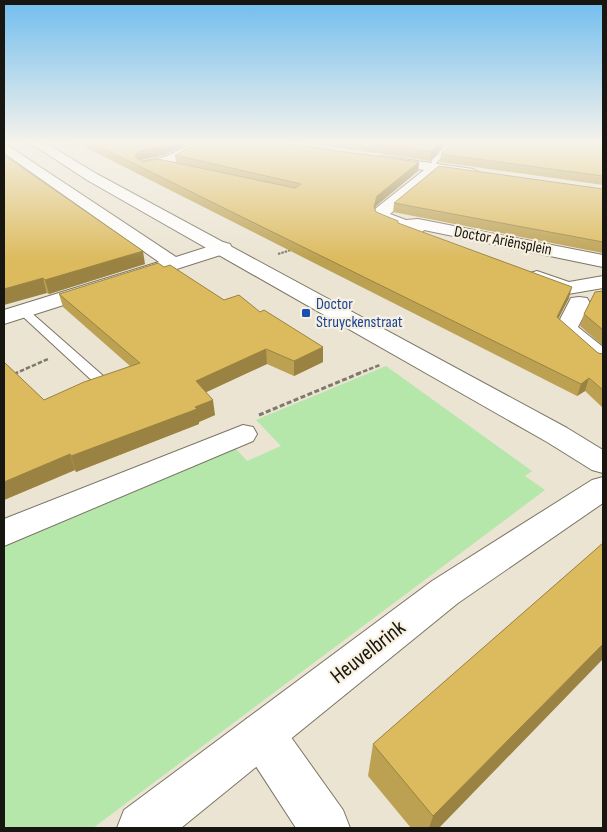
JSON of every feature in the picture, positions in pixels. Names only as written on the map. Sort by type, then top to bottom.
[{"type":"street","points":[[54,181],[174,264]]},
{"type":"street","points":[[104,181],[603,462]]},
{"type":"street","name":"Doctor Ariënsplein","points":[[419,181],[383,210],[383,217],[483,256]]},
{"type":"street","name":"Doctor Ariënsplein","points":[[402,226],[418,224],[603,261]]},
{"type":"street","points":[[14,314],[223,248]]},
{"type":"street","name":"Doctor Ariënsplein","points":[[519,270],[568,288],[603,282]]},
{"type":"street","points":[[579,303],[566,329],[603,359]]},
{"type":"street","points":[[4,533],[243,434]]},
{"type":"street","name":"Heuvelbrink","points":[[142,828],[446,592],[603,488]]},
{"type":"street","points":[[262,734],[325,828]]},
{"type":"lane","points":[[14,314],[67,351],[104,384]]},
{"type":"path","points":[[251,264],[293,249]]},
{"type":"path","points":[[4,378],[67,351]]},
{"type":"path","points":[[243,434],[235,425],[410,352]]},
{"type":"green space","points":[[386,366],[532,471],[525,476],[545,490],[93,828],[4,828],[4,546],[235,448],[247,461],[281,446],[256,420]]},
{"type":"building","points":[[4,181],[41,181],[143,251],[45,280],[43,278],[4,289]]},
{"type":"building","points":[[169,181],[261,181],[295,188],[301,184],[287,181],[396,181],[377,196],[374,207],[376,212],[398,221],[398,223],[572,287],[557,317],[598,353],[603,354],[603,390],[589,378],[581,384]]},
{"type":"building","points":[[421,181],[545,181],[603,189],[603,242],[394,203]]},
{"type":"building","points":[[158,263],[164,267],[170,265],[224,300],[239,295],[260,312],[264,310],[323,347],[294,361],[266,349],[196,381],[213,400],[195,407],[197,409],[71,456],[70,454],[4,482],[4,362],[44,400],[84,382],[140,363],[59,294]]},
{"type":"building","points":[[603,291],[603,330],[584,314],[595,292]]},
{"type":"building","points":[[603,543],[603,644],[433,816],[373,744]]},
{"type":"place","name":"Doctor Struyckenstraat","points":[[306,313]]}]
